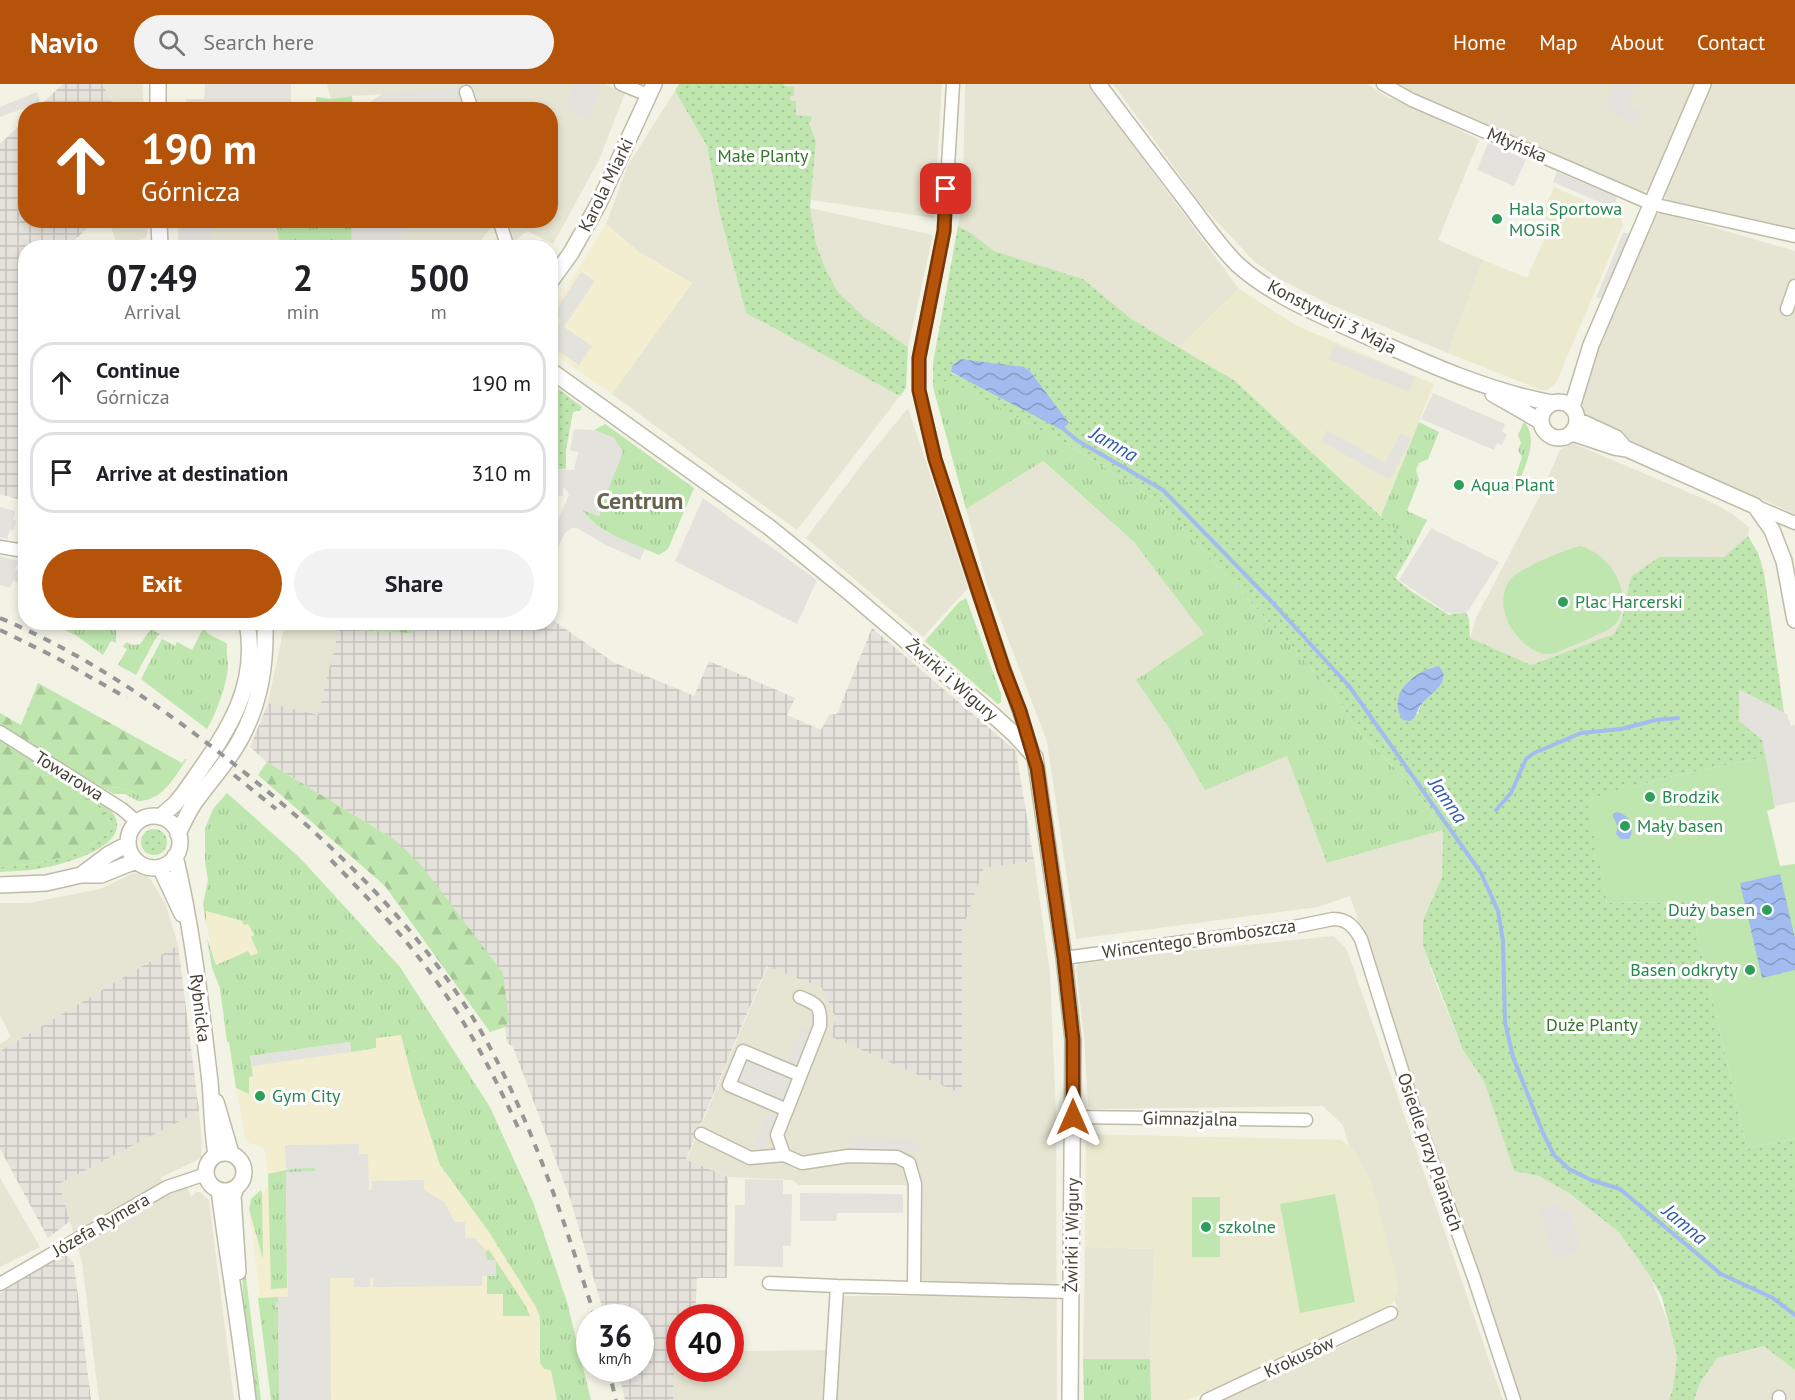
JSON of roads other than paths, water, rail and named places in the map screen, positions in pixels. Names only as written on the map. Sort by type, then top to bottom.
[{"type":"street","points":[[158,84],[158,102]]},
{"type":"street","points":[[621,84],[651,89]]},
{"type":"street","points":[[952,84],[944,231],[919,358],[919,390],[935,459],[1035,757]]},
{"type":"street","name":"Konstytucji 3 Maja","points":[[1098,84],[1214,237],[1238,264],[1283,296],[1426,363],[1474,382],[1567,413],[1614,447],[1627,449],[1755,506]]},
{"type":"street","name":"Młyńska","points":[[1383,84],[1412,100],[1652,204],[1795,236]]},
{"type":"street","points":[[1540,421],[1545,407],[1567,413],[1591,345],[1703,84]]},
{"type":"street","name":"Karola Miarki","points":[[558,271],[571,254],[599,203],[651,89]]},
{"type":"street","points":[[466,92],[469,102]]},
{"type":"street","points":[[1787,309],[1795,286]]},
{"type":"street","name":"Żwirki i Wigury","points":[[558,376],[784,539],[992,714],[1035,757],[1064,958],[1073,1040],[1070,1400]]},
{"type":"street","name":"Konstytucji 3 Maja","points":[[1474,382],[1540,421],[1546,434],[1553,438],[1560,439],[1567,413]]},
{"type":"street","points":[[1755,506],[1795,523]]},
{"type":"street","points":[[1755,506],[1772,530],[1784,561],[1795,620]]},
{"type":"street","points":[[0,547],[18,550]]},
{"type":"street","points":[[160,817],[184,793],[234,716],[243,696],[248,675],[251,656],[248,630]]},
{"type":"street","points":[[178,834],[194,804],[240,740],[250,720],[262,682],[265,630]]},
{"type":"street","name":"Towarowa","points":[[0,732],[122,809],[137,822]]},
{"type":"street","points":[[160,817],[168,820],[178,834],[179,842],[175,856],[160,867],[144,865],[136,861],[131,853],[128,836],[137,822],[144,818],[160,817]]},
{"type":"street","points":[[81,875],[109,854],[128,844]]},
{"type":"street","name":"Rybnicka","points":[[175,856],[190,930],[210,1085],[220,1113],[223,1154]]},
{"type":"street","points":[[0,885],[46,884],[81,875],[101,875],[136,861]]},
{"type":"street","name":"Rybnicka","points":[[160,867],[190,930]]},
{"type":"street","name":"Wincentego Bromboszcza","points":[[1064,958],[1294,927],[1333,919]]},
{"type":"street","name":"Osiedle przy Plantach","points":[[1333,919],[1350,924],[1361,939],[1417,1118],[1474,1278],[1514,1400]]},
{"type":"street","points":[[784,1155],[777,1135],[820,1026],[821,1012],[817,1005],[800,997]]},
{"type":"street","points":[[786,1110],[729,1085],[743,1052],[800,1075]]},
{"type":"street","name":"Gimnazjalna","points":[[1073,1117],[1306,1120]]},
{"type":"street","points":[[701,1134],[750,1158],[784,1155],[802,1164],[848,1156],[897,1157],[909,1163],[915,1184],[914,1288]]},
{"type":"street","points":[[236,1188],[228,1191],[219,1190],[210,1184],[206,1174],[208,1163],[223,1154],[239,1158],[245,1171],[243,1180],[236,1188],[233,1197],[238,1251],[238,1314]]},
{"type":"street","name":"Józefa Rymera","points":[[0,1284],[167,1187],[206,1174]]},
{"type":"street","points":[[219,1190],[238,1314],[248,1400]]},
{"type":"street","points":[[769,1283],[837,1287],[1071,1292]]},
{"type":"street","points":[[830,1400],[837,1287]]},
{"type":"street","name":"Krokusów","points":[[1207,1400],[1391,1313]]},
{"type":"water","points":[[960,359],[1024,367],[1030,371],[1069,423],[1062,430],[951,372],[952,366]]},
{"type":"water","points":[[1439,666],[1443,677],[1440,686],[1422,703],[1413,719],[1403,720],[1398,710],[1400,693],[1421,672]]},
{"type":"water","name":"Mały basen","points":[[1616,812],[1624,815],[1630,822],[1632,831],[1629,839],[1621,839],[1616,834],[1618,826],[1613,814]]},
{"type":"water","name":"Duży basen","points":[[1780,874],[1795,938],[1795,970],[1762,978],[1740,883]]},
{"type":"waterway","name":"Jamna","points":[[1060,426],[1078,441],[1163,490],[1271,601],[1349,686],[1481,873],[1498,911],[1503,941],[1505,1022],[1513,1057],[1554,1155],[1569,1169],[1591,1180],[1620,1189],[1721,1274],[1773,1298],[1795,1315]]},
{"type":"waterway","points":[[1496,810],[1511,793],[1526,759],[1534,753],[1581,733],[1621,729],[1656,720],[1678,718]]},
{"type":"railway","points":[[0,618],[18,626]]},
{"type":"railway","points":[[0,630],[55,657],[127,698]]},
{"type":"railway","points":[[27,630],[122,683],[234,764],[341,857],[406,926],[436,963],[463,1002],[504,1075],[534,1142],[591,1304]]},
{"type":"railway","points":[[234,775],[276,809]]},
{"type":"railway","points":[[331,860],[390,923],[438,983],[477,1046],[521,1134]]},
{"type":"railway","points":[[612,1382],[616,1400]]},
{"type":"place","name":"Hala Sportowa MOSiR","points":[[1497,219]]},
{"type":"place","name":"Aqua Plant","points":[[1459,485]]},
{"type":"place","name":"Plac Harcerski","points":[[1563,602]]},
{"type":"place","name":"Brodzik","points":[[1650,797]]},
{"type":"place","name":"Mały basen","points":[[1625,826]]},
{"type":"place","name":"Duży basen","points":[[1767,910]]},
{"type":"place","name":"Basen odkryty","points":[[1750,970]]},
{"type":"place","name":"Gym City","points":[[260,1096]]},
{"type":"place","name":"szkolne","points":[[1206,1227]]},
{"type":"district","name":"Centrum","points":[[640,501]]},
{"type":"park label","name":"Małe Planty","points":[[763,156]]},
{"type":"park label","name":"Duże Planty","points":[[1592,1025]]}]
